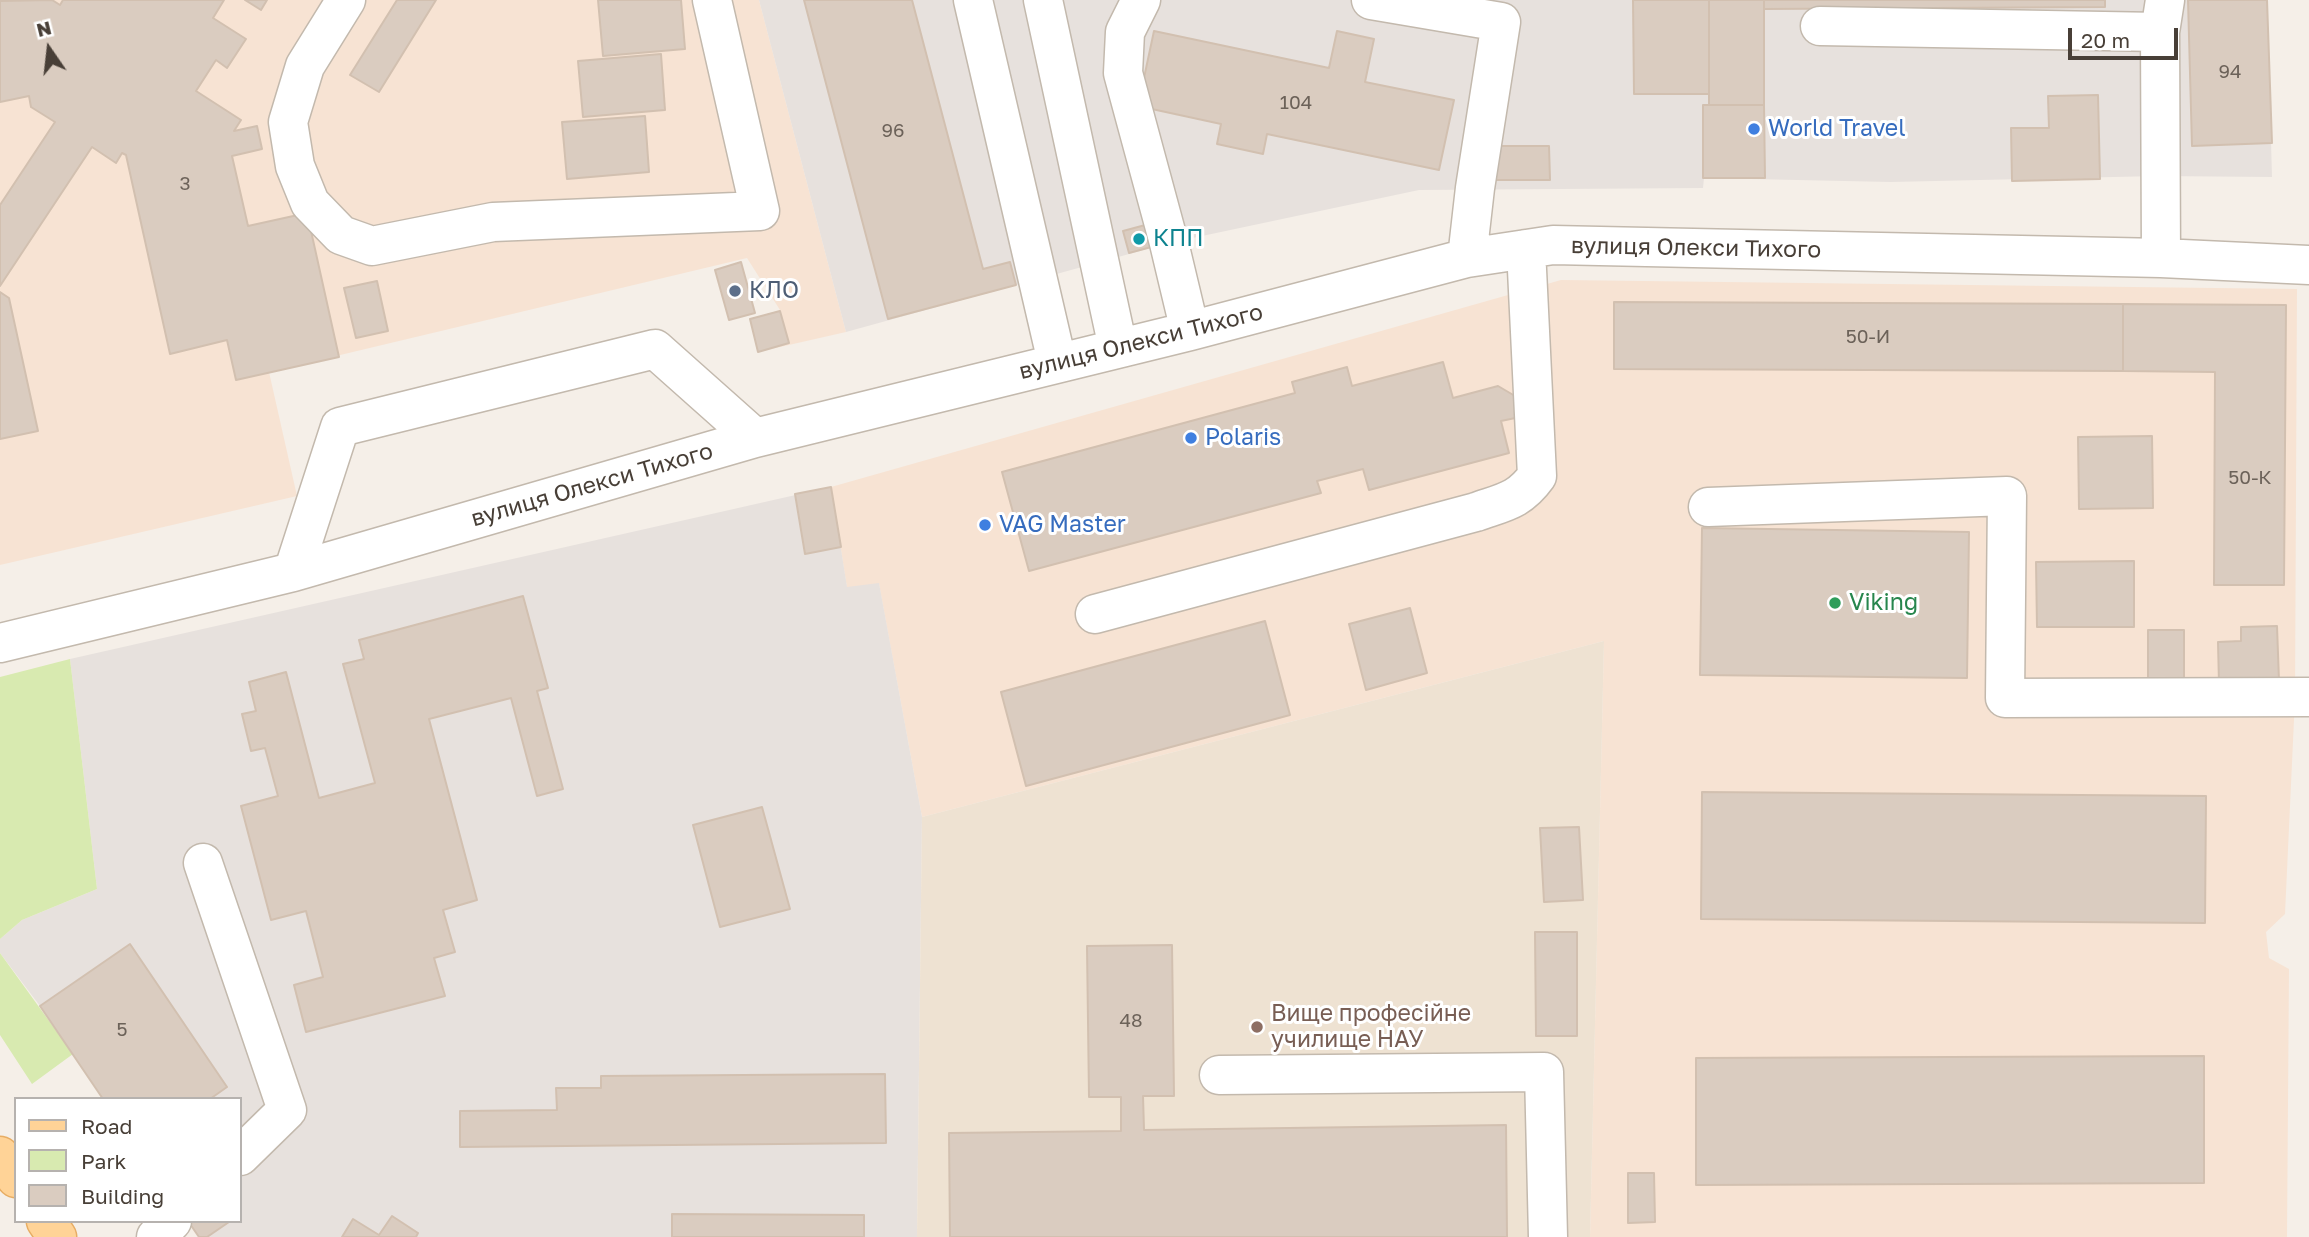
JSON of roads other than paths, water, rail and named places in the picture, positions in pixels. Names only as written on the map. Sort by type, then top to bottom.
[{"type":"main road","points":[[0,1156],[14,1175]]},
{"type":"street","points":[[346,0],[305,66],[288,122],[295,166],[310,204],[341,235],[372,246],[493,222],[760,211],[712,0]]},
{"type":"street","points":[[973,0],[1058,362]]},
{"type":"street","points":[[1043,0],[1118,348]]},
{"type":"street","points":[[1141,0],[1125,33],[1123,73],[1190,331]]},
{"type":"street","points":[[1371,0],[1501,22],[1467,258]]},
{"type":"street","points":[[1820,26],[2163,16],[2161,258]]},
{"type":"street","name":"вулиця Олекси Тихого","points":[[0,643],[293,572],[755,438],[1190,331],[1467,258],[1553,245],[2161,258],[2309,265]]},
{"type":"street","points":[[1096,614],[1476,512],[1525,492],[1537,475],[1526,249]]},
{"type":"street","points":[[293,572],[340,427],[655,349],[755,438]]},
{"type":"street","points":[[1709,507],[2007,496],[2005,698],[2309,697]]},
{"type":"street","points":[[203,863],[287,1110],[242,1154]]},
{"type":"street","points":[[1219,1075],[1544,1072],[1548,1237]]},
{"type":"street","points":[[156,1237],[170,1223]]},
{"type":"place","name":"World Travel","points":[[1754,129]]},
{"type":"place","name":"КПП","points":[[1139,239]]},
{"type":"place","name":"КЛО","points":[[735,291]]},
{"type":"place","name":"Polaris","points":[[1191,438]]},
{"type":"place","name":"VAG Master","points":[[985,525]]},
{"type":"place","name":"Viking","points":[[1835,603]]},
{"type":"place","name":"Вище професійне училище НАУ","points":[[1257,1027]]}]
